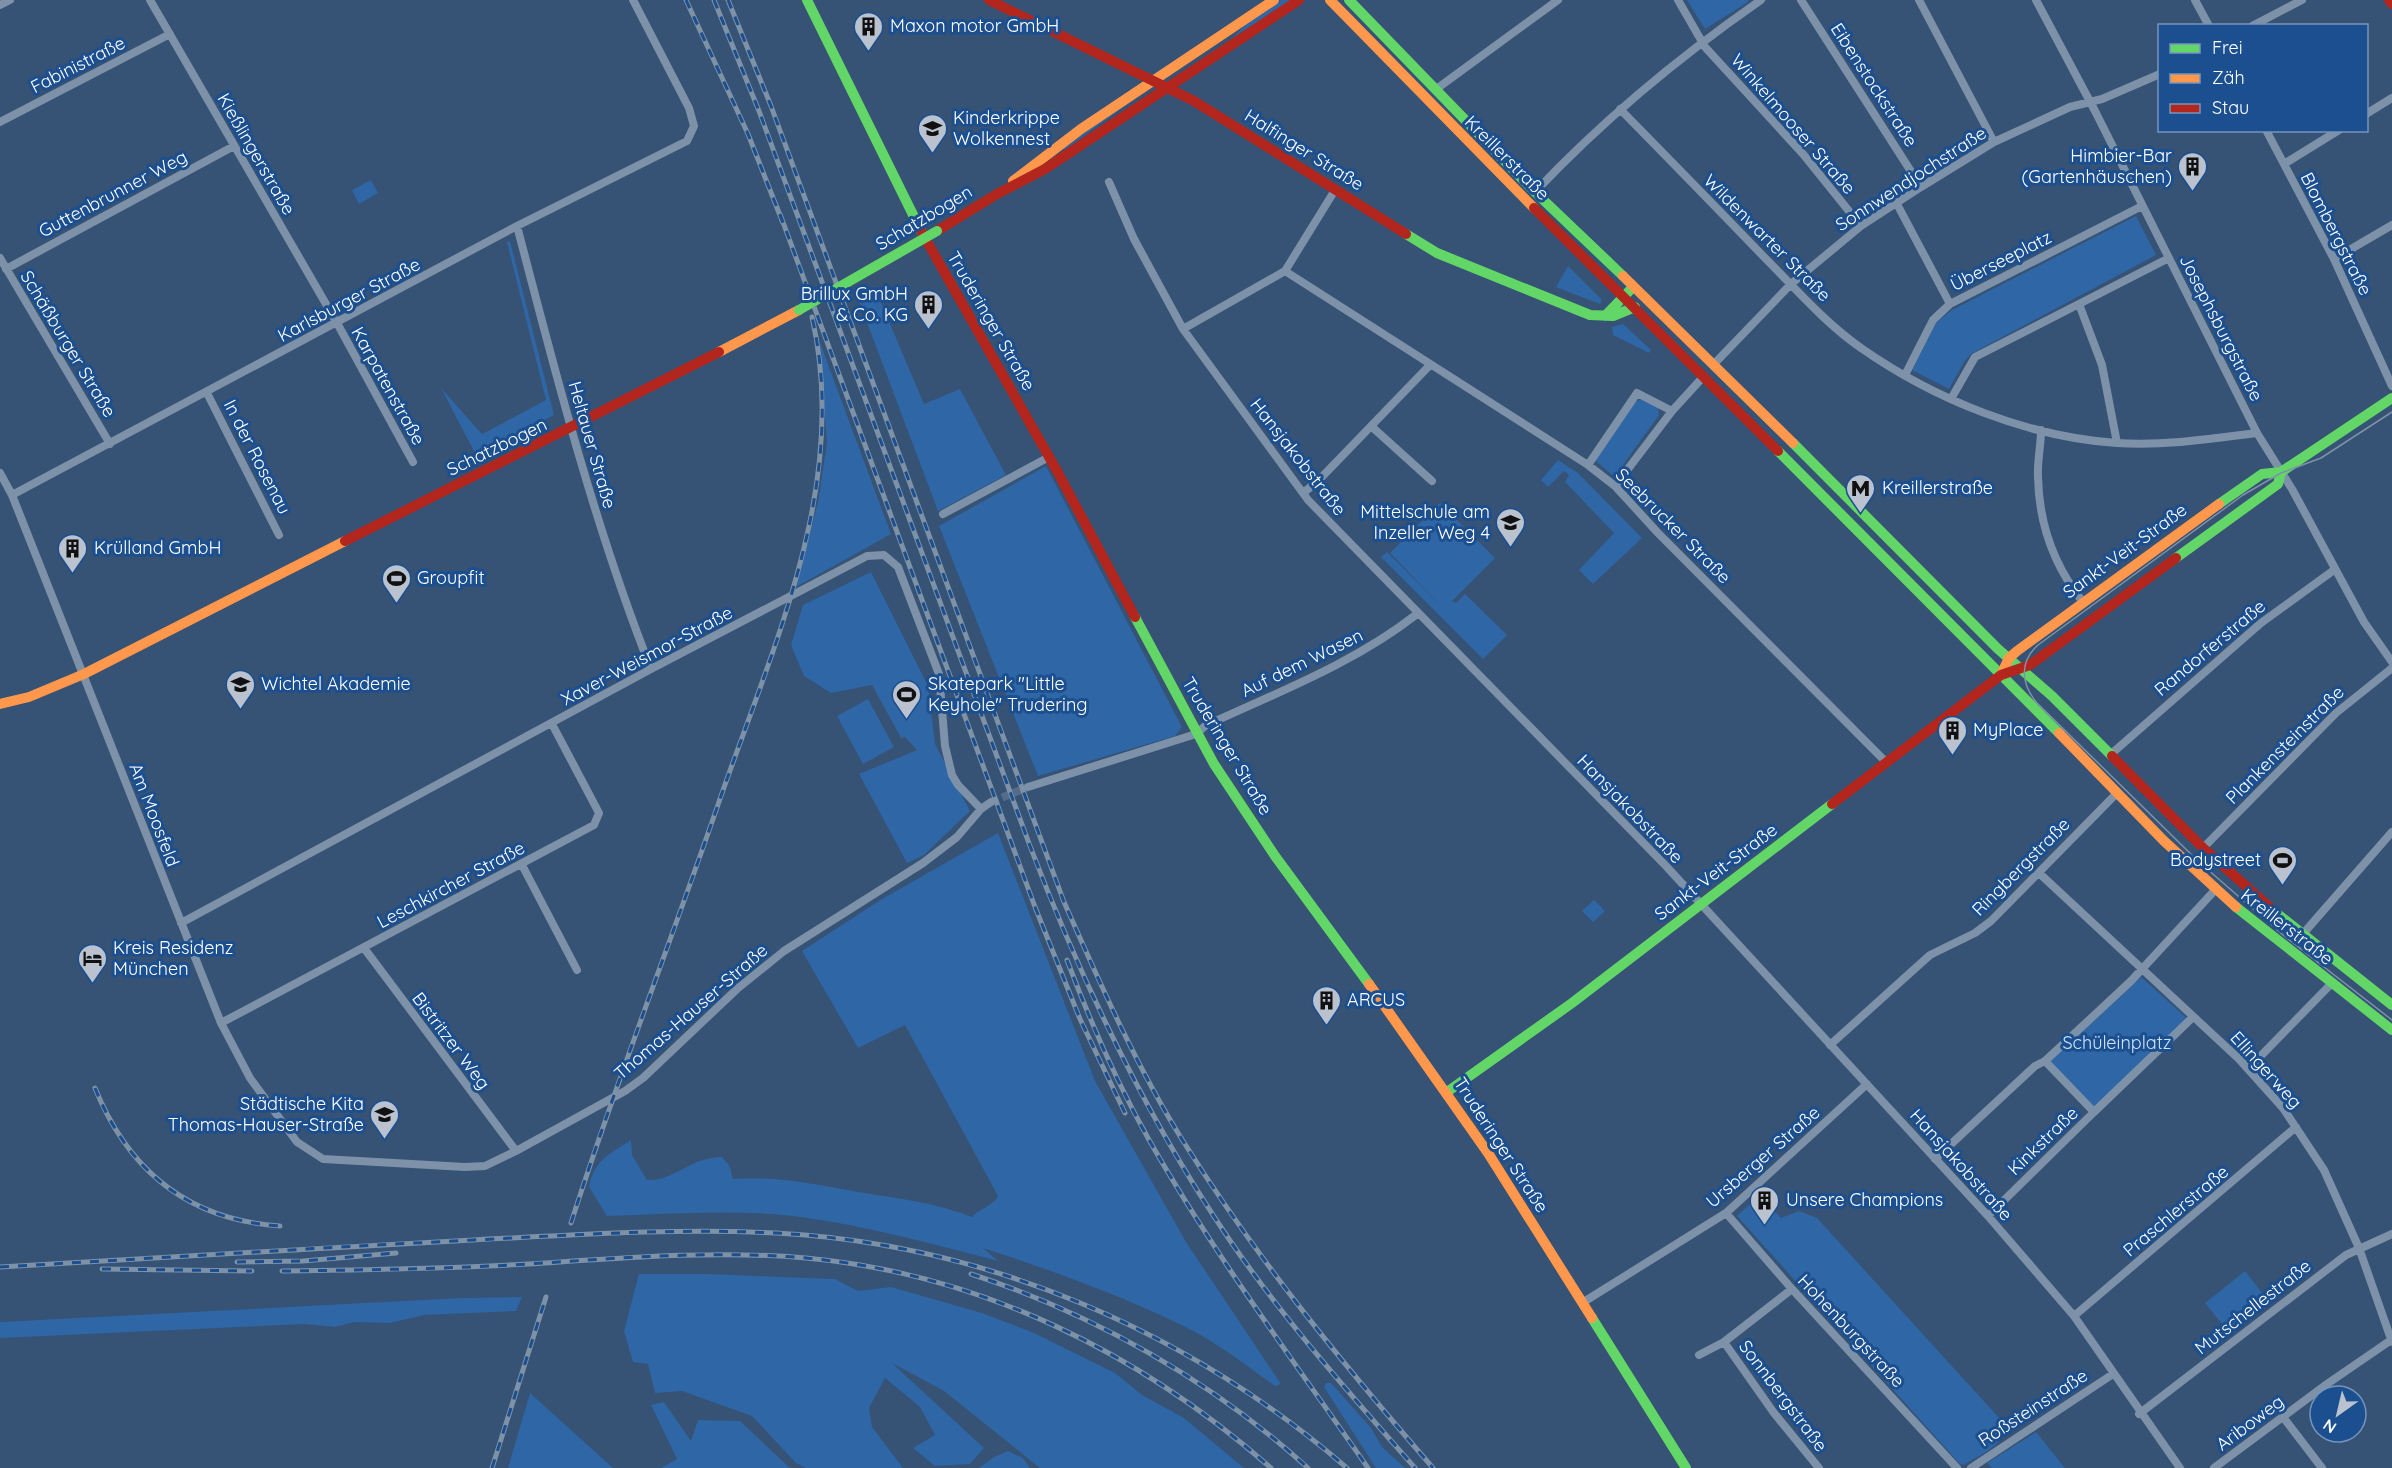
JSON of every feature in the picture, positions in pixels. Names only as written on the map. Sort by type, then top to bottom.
[{"type":"main road","name":"Truderinger Straße","points":[[807,0],[908,208],[1049,457],[1196,734],[1275,856],[1447,1092],[1686,1468]]},
{"type":"main road","name":"Halfinger Straße","points":[[989,0],[1200,104],[1437,253],[1584,313],[1605,316],[1621,315],[1635,307]]},
{"type":"main road","name":"Schatzbogen","points":[[997,194],[1072,135],[1274,0]]},
{"type":"main road","name":"Schatzbogen","points":[[0,704],[29,697],[84,674],[206,610],[571,429],[799,310],[997,194],[1045,170],[1299,0]]},
{"type":"main road","name":"Kreillerstraße","points":[[1330,0],[1425,99],[1704,376],[2116,794],[2215,890],[2392,1030]]},
{"type":"main road","name":"Kreillerstraße","points":[[1349,0],[1535,192],[1714,364],[2203,848],[2302,934],[2390,999]]},
{"type":"main road","points":[[2389,0],[2392,4]]},
{"type":"main road","points":[[1605,316],[1633,286]]},
{"type":"main road","name":"Sankt-Veit-Straße","points":[[2001,675],[2009,658],[2262,474],[2281,472],[2392,398]]},
{"type":"main road","name":"Sankt-Veit-Straße","points":[[1447,1092],[1572,1003],[2001,675],[2023,669],[2278,484],[2281,472]]},
{"type":"street","points":[[0,5],[10,0]]},
{"type":"street","name":"Kießlingerstraße","points":[[150,0],[337,324]]},
{"type":"street","name":"Karlsburger Straße","points":[[12,495],[337,324],[517,226],[678,146],[692,135],[694,126],[689,108],[633,0]]},
{"type":"street","points":[[1435,90],[1558,0]]},
{"type":"street","name":"Winkelmooser Straße","points":[[1678,0],[1702,41],[1803,154],[1861,226]]},
{"type":"street","name":"Eibenstockstraße","points":[[1801,0],[1921,187]]},
{"type":"street","points":[[1920,0],[1994,142]]},
{"type":"street","name":"Josephsburgstraße","points":[[2036,0],[2257,433],[2364,622],[2392,662]]},
{"type":"street","points":[[2195,0],[2208,24]]},
{"type":"street","points":[[2256,24],[2302,0]]},
{"type":"street","points":[[1535,192],[1620,109],[1702,41],[1759,1]]},
{"type":"street","name":"Fabinistraße","points":[[0,122],[170,34]]},
{"type":"street","name":"Sonnwendjochstraße","points":[[1714,364],[1791,284],[1861,226],[1994,142],[2070,107],[2090,102],[2158,75]]},
{"type":"street","points":[[2368,113],[2392,98]]},
{"type":"street","name":"Wildenwarter Straße","points":[[1620,109],[1791,284],[1859,347],[1951,399],[2041,430],[2117,443],[2156,444],[2257,433]]},
{"type":"street","name":"Blombergstraße","points":[[2267,132],[2334,259],[2392,386]]},
{"type":"street","points":[[2284,164],[2336,132]]},
{"type":"street","name":"Guttenbrunner Weg","points":[[6,269],[234,147]]},
{"type":"street","name":"Hansjakobstraße","points":[[1110,182],[1110,189],[1134,239],[1183,329],[1303,493],[1417,614],[1666,866],[1988,1216],[2074,1316],[2139,1414],[2180,1468]]},
{"type":"street","points":[[1183,329],[1285,271],[1335,190]]},
{"type":"street","points":[[1897,204],[1950,304]]},
{"type":"street","name":"Überseeplatz","points":[[1905,375],[1933,320],[1950,304],[2142,206]]},
{"type":"street","points":[[2334,259],[2392,225]]},
{"type":"street","name":"Heltauer Straße","points":[[517,226],[571,429],[609,557],[651,669]]},
{"type":"street","name":"Schäßburger Straße","points":[[0,258],[110,444]]},
{"type":"street","points":[[1951,399],[1975,357],[2169,258]]},
{"type":"street","name":"Seebrucker Straße","points":[[1285,271],[1588,465],[1615,486],[1658,533],[1887,763]]},
{"type":"street","points":[[2079,304],[2102,365],[2117,443]]},
{"type":"street","name":"Karpatenstraße","points":[[337,324],[413,462]]},
{"type":"street","points":[[1303,493],[1317,482],[1430,365]]},
{"type":"street","points":[[1615,486],[1672,411],[1704,376]]},
{"type":"street","name":"In der Rosenau","points":[[207,393],[279,536]]},
{"type":"street","points":[[1588,465],[1637,393],[1672,411]]},
{"type":"street","points":[[1371,426],[1432,481]]},
{"type":"street","points":[[2041,430],[2038,476],[2041,512],[2049,545],[2064,574],[2083,602]]},
{"type":"street","points":[[943,514],[1049,457]]},
{"type":"street","name":"Am Moosfeld","points":[[0,473],[12,495],[84,674],[221,1023],[237,1056],[285,1128],[309,1151]]},
{"type":"street","name":"Xaver-Weismor-Straße","points":[[181,923],[651,669],[867,556],[884,555],[898,567],[939,674],[945,746],[952,775],[958,786],[981,809]]},
{"type":"street","name":"Randorferstraße","points":[[2110,755],[2269,616],[2334,570]]},
{"type":"street","name":"Auf dem Wasen","points":[[1196,734],[1205,726],[1341,665],[1369,649],[1417,614]]},
{"type":"street","name":"Plankensteinstraße","points":[[2203,848],[2336,713],[2392,668]]},
{"type":"street","name":"Leschkircher Straße","points":[[221,1023],[594,825],[599,813],[552,724]]},
{"type":"street","points":[[1028,787],[1196,734]]},
{"type":"street","name":"Ringbergstraße","points":[[1830,1045],[1930,955],[1975,933],[1991,921],[2116,794]]},
{"type":"street","name":"Thomas-Hauser-Straße","points":[[309,1151],[323,1159],[344,1162],[465,1167],[484,1166],[516,1151],[625,1091],[643,1078],[736,989],[775,958],[923,863],[957,837],[981,809],[991,802]]},
{"type":"street","points":[[2302,934],[2392,832]]},
{"type":"street","points":[[522,865],[577,970]]},
{"type":"street","name":"Ellingerweg","points":[[2039,873],[2249,1068],[2296,1127],[2324,1170],[2359,1248],[2392,1341]]},
{"type":"street","points":[[1935,1159],[2035,1066],[2045,1061],[2141,969],[2215,890]]},
{"type":"street","name":"Bistritzer Weg","points":[[364,948],[516,1151]]},
{"type":"street","points":[[2249,1068],[2332,983]]},
{"type":"street","points":[[2045,1061],[2094,1112],[2193,1017]]},
{"type":"street","name":"Ursberger Straße","points":[[1582,1303],[1726,1213],[1867,1084]]},
{"type":"street","name":"Kinkstraße","points":[[1988,1216],[2094,1112]]},
{"type":"street","name":"Praschlerstraße","points":[[2074,1316],[2296,1127]]},
{"type":"street","name":"Hohenburgstraße","points":[[1726,1213],[1792,1289],[1957,1468]]},
{"type":"street","name":"Mutschellestraße","points":[[2139,1414],[2346,1255],[2392,1234]]},
{"type":"street","points":[[1700,1355],[1724,1342],[1792,1289]]},
{"type":"street","name":"Ariboweg","points":[[2214,1468],[2392,1341]]},
{"type":"street","name":"Sonnbergstraße","points":[[1724,1342],[1774,1413],[1819,1468]]},
{"type":"street","name":"Roßsteinstraße","points":[[1971,1468],[2113,1374]]},
{"type":"street","points":[[2283,1418],[2322,1468]]},
{"type":"green space","points":[[1281,0],[1292,0],[1231,39],[1247,24]]},
{"type":"green space","points":[[1687,0],[1748,0],[1748,2],[1705,29]]},
{"type":"green space","points":[[1139,96],[1064,150],[1063,148]]},
{"type":"green space","points":[[371,180],[378,193],[359,204],[352,190]]},
{"type":"green space","points":[[2136,216],[2156,255],[1971,354],[1949,389],[1912,370],[1936,323],[1952,310]]},
{"type":"green space","points":[[510,241],[554,415],[477,457],[441,388],[482,434],[546,400],[507,242]]},
{"type":"green space","points":[[1568,266],[1602,300],[1600,304],[1556,287]]},
{"type":"green space","points":[[874,286],[924,404],[960,389],[1006,475],[938,511],[857,296]]},
{"type":"green space","points":[[1623,324],[1651,350],[1649,353],[1613,335],[1612,327]]},
{"type":"green space","points":[[819,340],[891,534],[796,587],[818,502],[827,443]]},
{"type":"green space","points":[[1642,399],[1658,408],[1659,415],[1618,472],[1612,475],[1595,460],[1635,402]]},
{"type":"green space","points":[[1558,460],[1578,473],[1642,538],[1593,584],[1579,570],[1614,533],[1565,482],[1569,475],[1564,471],[1548,487],[1541,480]]},
{"type":"green space","points":[[1046,466],[1182,727],[1175,736],[1038,776],[939,526]]},
{"type":"green space","points":[[1440,503],[1495,558],[1452,601],[1456,603],[1465,594],[1507,635],[1483,659],[1381,557],[1387,552],[1445,610],[1390,553]]},
{"type":"green space","points":[[871,572],[928,686],[935,744],[970,811],[924,855],[907,863],[859,774],[917,750],[905,737],[901,738],[872,685],[831,693],[804,676],[791,645],[803,605]]},
{"type":"green space","points":[[868,699],[894,747],[863,764],[837,716]]},
{"type":"green space","points":[[998,833],[1095,1081],[1186,1242],[1281,1384],[1275,1386],[1214,1343],[1152,1311],[1032,1264],[983,1248],[998,1261],[871,1229],[793,1216],[724,1212],[607,1216],[589,1187],[599,1164],[609,1154],[631,1140],[632,1155],[647,1180],[656,1180],[700,1161],[722,1157],[729,1165],[733,1179],[766,1179],[816,1184],[919,1202],[972,1217],[993,1202],[998,1196],[905,1025],[858,1048],[802,951],[882,899]]},
{"type":"green space","points":[[1594,900],[1605,911],[1593,922],[1582,911]]},
{"type":"green space","name":"Schüleinplatz","points":[[2141,977],[2190,1021],[2092,1111],[2048,1063]]},
{"type":"green space","points":[[1760,1195],[1781,1218],[1799,1211],[1817,1218],[2002,1421],[2001,1436],[1992,1448],[1963,1465],[1959,1463],[1737,1216]]},
{"type":"green space","points":[[2245,1271],[2270,1303],[2231,1335],[2205,1303]]},
{"type":"green space","points":[[639,1274],[835,1279],[858,1291],[891,1287],[982,1313],[1034,1333],[1115,1373],[1142,1395],[1184,1418],[1244,1468],[1040,1468],[944,1391],[892,1363],[984,1448],[970,1464],[935,1466],[913,1448],[935,1435],[920,1407],[885,1378],[869,1408],[872,1427],[903,1468],[806,1468],[796,1463],[752,1416],[682,1391],[655,1393],[648,1364],[633,1362],[624,1331]]},
{"type":"green space","points":[[522,1297],[516,1311],[424,1315],[390,1323],[354,1322],[335,1327],[304,1324],[0,1338],[0,1322],[462,1298]]},
{"type":"green space","points":[[1326,1383],[1331,1383],[1371,1428],[1382,1447],[1405,1468],[1376,1468],[1324,1387]]},
{"type":"green space","points":[[530,1393],[613,1468],[508,1468]]},
{"type":"green space","points":[[664,1402],[691,1441],[698,1420],[740,1421],[790,1468],[661,1468],[677,1459],[651,1405]]},
{"type":"green space","points":[[2036,1432],[2065,1468],[1992,1468],[1987,1463]]},
{"type":"green space","points":[[1008,1451],[1023,1458],[1030,1468],[979,1468],[994,1457]]},
{"type":"tunnel","points":[[991,802],[1028,787]]},
{"type":"tram line","points":[[2392,412],[2321,458],[2281,473],[2243,495],[2038,645],[2028,659],[2024,673],[2028,688],[2037,703],[2199,862],[2283,935],[2392,1020]]},
{"type":"railway","points":[[686,0],[748,134],[783,223]]},
{"type":"railway","points":[[714,0],[759,111],[1030,846],[1095,1000],[1144,1099],[1200,1195],[1231,1242],[1252,1272],[1343,1386],[1415,1468]]},
{"type":"railway","points":[[728,0],[771,106],[1064,902],[1119,1024],[1166,1113],[1240,1227],[1333,1350],[1433,1468]]},
{"type":"railway","points":[[780,214],[1035,907],[1080,1019],[1125,1113]]},
{"type":"railway","points":[[571,1223],[626,1062],[763,680],[801,561],[814,501],[821,440],[821,379],[812,317]]},
{"type":"railway","points":[[1067,960],[1114,1073],[1173,1181],[1254,1306],[1368,1468]]},
{"type":"railway","points":[[95,1088],[109,1118],[125,1144],[144,1167],[166,1186],[190,1202],[217,1214],[247,1222],[280,1226]]},
{"type":"railway","points":[[0,1267],[624,1233],[700,1231],[776,1233],[855,1241],[932,1255],[1007,1276],[1081,1303],[1152,1336],[1220,1375],[1285,1419],[1347,1468]]},
{"type":"railway","points":[[237,1262],[303,1261],[396,1253]]},
{"type":"railway","points":[[282,1271],[466,1267],[702,1255],[806,1258],[871,1267],[934,1281],[995,1301],[1055,1326],[1112,1355],[1168,1389],[1221,1427],[1271,1468]]},
{"type":"railway","points":[[102,1269],[252,1271]]},
{"type":"railway","points":[[971,1274],[1062,1309],[1150,1353],[1232,1407],[1308,1468]]},
{"type":"railway","points":[[492,1468],[546,1297]]},
{"type":"traffic: fast","points":[[807,0],[921,231]]},
{"type":"traffic: fast","points":[[1349,0],[1535,192],[1623,276]]},
{"type":"traffic: fast","points":[[799,310],[937,231]]},
{"type":"traffic: fast","points":[[1406,234],[1437,253],[1590,315],[1613,316],[1635,307]]},
{"type":"traffic: fast","points":[[1605,316],[1633,287]]},
{"type":"traffic: fast","points":[[2219,504],[2262,474],[2281,472],[2392,398]]},
{"type":"traffic: fast","points":[[1793,443],[1998,649],[2052,696],[2112,756]]},
{"type":"traffic: fast","points":[[1778,451],[2059,733]]},
{"type":"traffic: fast","points":[[2176,558],[2278,484],[2281,472]]},
{"type":"traffic: fast","points":[[1135,617],[1214,764],[1275,856],[1369,984]]},
{"type":"traffic: fast","points":[[1447,1092],[1572,1003],[1832,804]]},
{"type":"traffic: fast","points":[[2236,907],[2392,1030]]},
{"type":"traffic: fast","points":[[2275,912],[2392,1005]]},
{"type":"traffic: fast","points":[[1592,1318],[1686,1468]]},
{"type":"traffic: slow","points":[[1013,181],[1081,129],[1274,0]]},
{"type":"traffic: slow","points":[[1330,0],[1534,208]]},
{"type":"traffic: slow","points":[[1623,276],[1793,443]]},
{"type":"traffic: slow","points":[[719,352],[799,310]]},
{"type":"traffic: slow","points":[[2001,675],[2009,658],[2017,651],[2219,504]]},
{"type":"traffic: slow","points":[[0,704],[29,697],[84,674],[345,541]]},
{"type":"traffic: slow","points":[[2059,733],[2164,841],[2236,907]]},
{"type":"traffic: slow","points":[[1369,984],[1488,1153],[1592,1318]]},
{"type":"traffic: jam","points":[[989,0],[1194,101],[1406,234]]},
{"type":"traffic: jam","points":[[937,231],[997,194],[1045,169],[1299,0]]},
{"type":"traffic: jam","points":[[2389,0],[2392,4]]},
{"type":"traffic: jam","points":[[1534,208],[1778,451]]},
{"type":"traffic: jam","points":[[921,231],[1057,471],[1135,617]]},
{"type":"traffic: jam","points":[[345,541],[719,352]]},
{"type":"traffic: jam","points":[[1832,804],[2001,675],[2030,665],[2176,558]]},
{"type":"traffic: jam","points":[[2112,756],[2203,848],[2275,912]]},
{"type":"place","name":"Maxon motor GmbH","points":[[869,52]]},
{"type":"place","name":"Kinderkrippe Wolkennest","points":[[932,154]]},
{"type":"place","name":"Himbier-Bar (Gartenhäuschen)","points":[[2193,192]]},
{"type":"place","name":"Brillux GmbH & Co. KG","points":[[929,330]]},
{"type":"place","name":"Kreillerstraße","points":[[1861,514]]},
{"type":"place","name":"Mittelschule am Inzeller Weg 4","points":[[1511,548]]},
{"type":"place","name":"Krülland GmbH","points":[[73,574]]},
{"type":"place","name":"Groupfit","points":[[396,604]]},
{"type":"place","name":"Wichtel Akademie","points":[[240,710]]},
{"type":"place","name":"Skatepark \"Little Keyhole\" Trudering","points":[[907,720]]},
{"type":"place","name":"MyPlace","points":[[1952,756]]},
{"type":"place","name":"Bodystreet","points":[[2282,886]]},
{"type":"place","name":"Kreis Residenz München","points":[[92,984]]},
{"type":"place","name":"ARCUS","points":[[1326,1026]]},
{"type":"place","name":"Städtische Kita Thomas-Hauser-Straße","points":[[385,1140]]},
{"type":"place","name":"Unsere Champions","points":[[1765,1226]]}]
